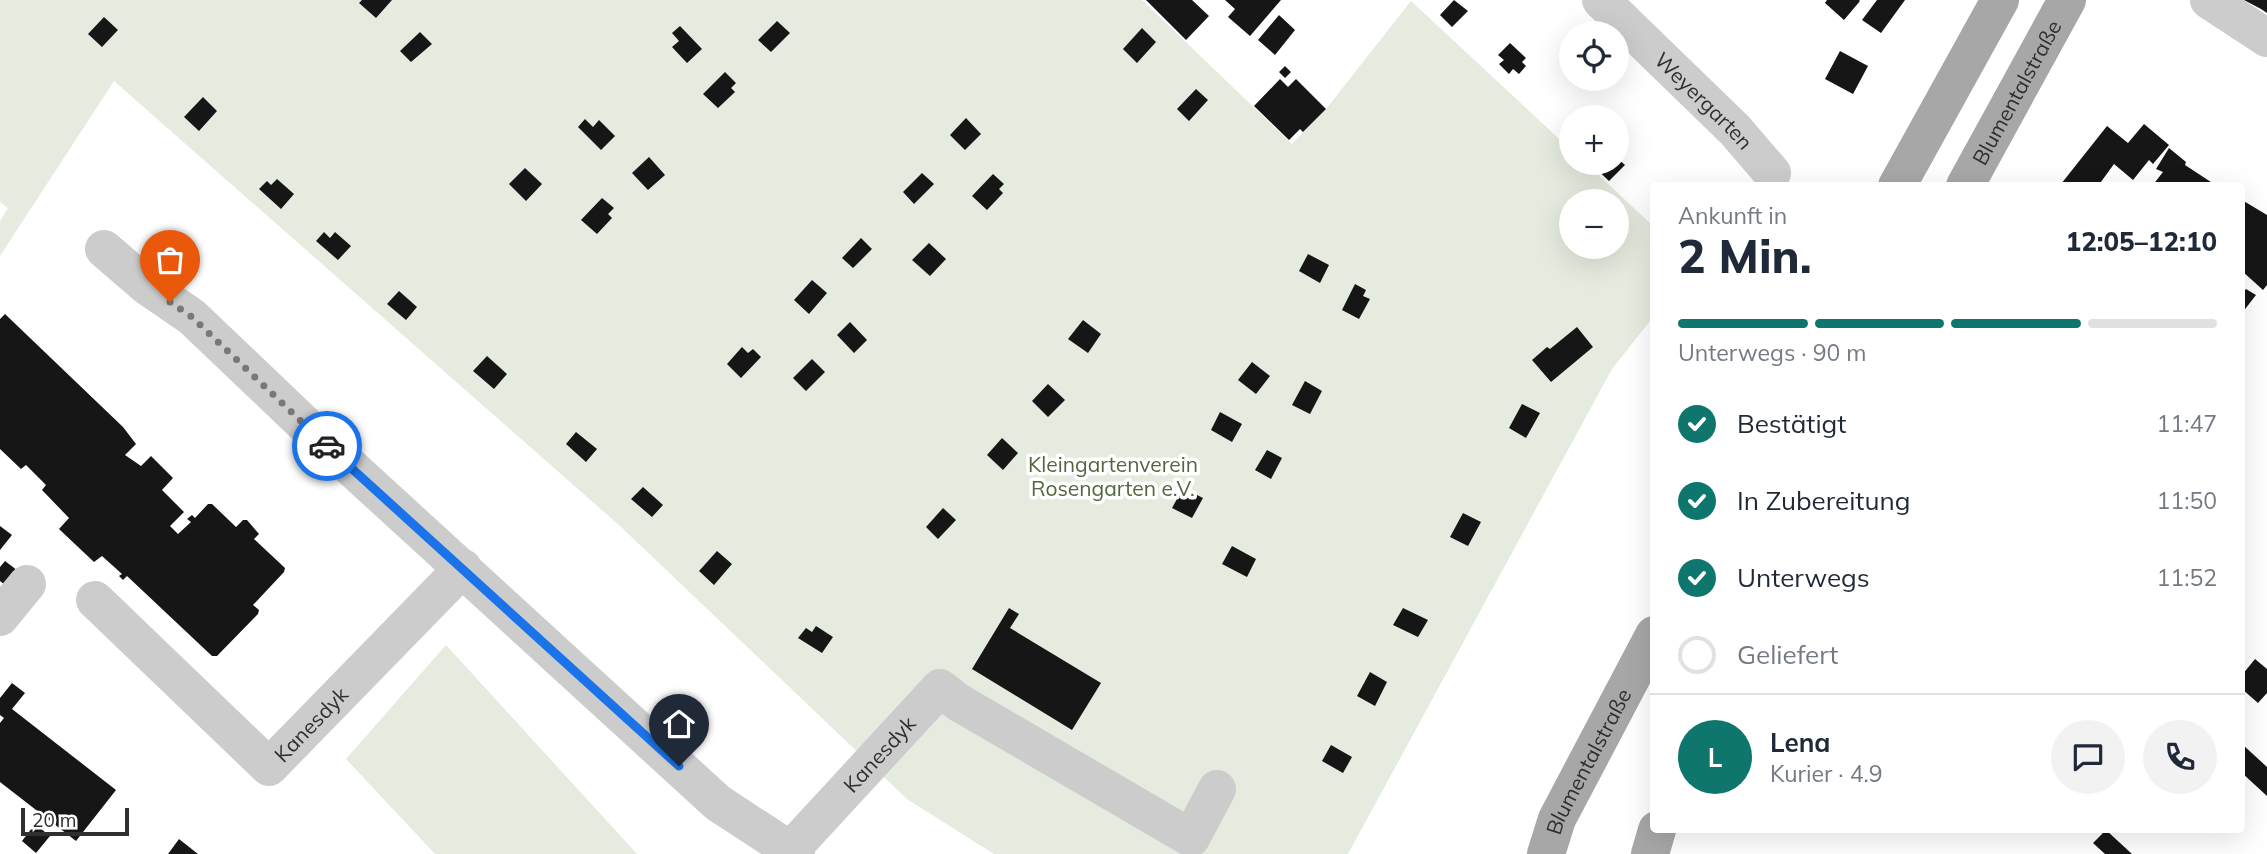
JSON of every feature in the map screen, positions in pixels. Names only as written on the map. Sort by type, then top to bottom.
[{"type":"main road","points":[[1899,182],[2000,0]]},
{"type":"main road","name":"Blumentalstraße","points":[[1967,182],[2067,0]]},
{"type":"main road","name":"Blumentalstraße","points":[[1546,854],[1557,819],[1650,643]]},
{"type":"main road","points":[[1650,854],[1656,833]]},
{"type":"street","name":"Weyergarten","points":[[1601,0],[1735,130],[1772,173]]},
{"type":"street","points":[[2209,0],[2267,38]]},
{"type":"street","name":"Kanesdyk","points":[[104,249],[147,286],[192,317],[320,439],[718,803],[791,853],[940,688],[958,702],[1191,838],[1217,789]]},
{"type":"street","name":"Kanesdyk","points":[[95,600],[269,766],[463,568]]},
{"type":"street","points":[[0,617],[27,584]]},
{"type":"green space","name":"Kleingartenverein Rosengarten e.V.","points":[[0,0],[1142,0],[1292,144],[1326,109],[1411,1],[1559,139],[1559,175],[1599,175],[1614,189],[1559,189],[1559,259],[1629,259],[1629,203],[1650,223],[1650,321],[1612,369],[1348,854],[994,854],[907,799],[620,526],[114,81],[0,256],[0,221],[8,208],[0,202]]},
{"type":"green space","points":[[446,645],[637,854],[435,854],[346,759]]},
{"type":"building","points":[[362,0],[392,0],[376,18],[359,3]]},
{"type":"building","points":[[1146,0],[1192,0],[1209,16],[1186,40]]},
{"type":"building","points":[[1225,0],[1281,0],[1250,36],[1228,17],[1235,9]]},
{"type":"building","points":[[1454,0],[1468,11],[1452,27],[1440,15]]},
{"type":"building","points":[[1827,0],[1860,1],[1844,20],[1825,3]]},
{"type":"building","points":[[1877,0],[1905,0],[1881,33],[1862,20]]},
{"type":"building","points":[[2244,0],[2267,0],[2267,13],[2261,9]]},
{"type":"building","points":[[1279,15],[1295,30],[1275,55],[1258,40]]},
{"type":"building","points":[[104,17],[118,30],[102,47],[88,34]]},
{"type":"building","points":[[777,21],[790,33],[771,52],[758,40]]},
{"type":"building","points":[[680,26],[702,49],[687,63],[672,47],[679,41],[672,33]]},
{"type":"building","points":[[1142,28],[1156,42],[1137,63],[1123,49]]},
{"type":"building","points":[[420,32],[432,44],[411,62],[400,51]]},
{"type":"building","points":[[1510,43],[1526,58],[1522,62],[1526,66],[1519,74],[1513,69],[1509,74],[1499,64],[1504,60],[1498,55]]},
{"type":"building","points":[[1840,51],[1868,66],[1853,94],[1825,79]]},
{"type":"building","points":[[1285,66],[1291,72],[1285,78],[1279,72]]},
{"type":"building","points":[[725,72],[736,83],[731,88],[735,92],[718,108],[703,94]]},
{"type":"building","points":[[1280,79],[1288,87],[1296,79],[1326,109],[1303,132],[1300,129],[1289,140],[1254,106]]},
{"type":"building","points":[[1196,89],[1208,100],[1189,121],[1177,109]]},
{"type":"building","points":[[203,97],[217,111],[199,131],[184,117]]},
{"type":"building","points":[[966,118],[981,134],[965,150],[950,135]]},
{"type":"building","points":[[585,119],[593,127],[599,120],[615,136],[601,150],[578,127]]},
{"type":"building","points":[[2144,124],[2169,145],[2153,164],[2149,160],[2133,180],[2114,164],[2101,182],[2063,182],[2107,126],[2128,143]]},
{"type":"building","points":[[2169,148],[2186,162],[2185,165],[2211,182],[2155,182],[2163,172],[2156,169]]},
{"type":"building","points":[[649,157],[665,175],[648,190],[632,173]]},
{"type":"building","points":[[525,168],[542,184],[526,201],[509,184]]},
{"type":"building","points":[[922,173],[934,184],[914,204],[903,192]]},
{"type":"building","points":[[993,174],[1004,184],[999,189],[1003,193],[987,210],[972,196]]},
{"type":"building","points":[[1603,175],[1615,175],[1609,181]]},
{"type":"building","points":[[277,179],[294,194],[281,209],[259,189],[267,181],[271,185]]},
{"type":"building","points":[[602,198],[614,208],[608,214],[612,218],[597,234],[581,220]]},
{"type":"building","points":[[2245,202],[2267,215],[2267,285],[2263,290],[2245,274]]},
{"type":"building","points":[[324,232],[330,238],[335,232],[351,246],[338,260],[316,241]]},
{"type":"building","points":[[861,238],[872,249],[853,268],[842,258]]},
{"type":"building","points":[[929,243],[946,259],[930,276],[912,260]]},
{"type":"building","points":[[1308,254],[1329,265],[1320,283],[1299,271]]},
{"type":"building","points":[[812,280],[827,293],[809,314],[794,300]]},
{"type":"building","points":[[1355,284],[1366,290],[1363,296],[1370,299],[1359,319],[1342,310]]},
{"type":"building","points":[[2245,290],[2256,295],[2245,309]]},
{"type":"building","points":[[399,291],[417,307],[406,320],[387,304]]},
{"type":"building","points":[[5,314],[123,427],[136,444],[125,455],[141,466],[151,456],[173,478],[162,490],[184,512],[170,526],[178,534],[191,522],[187,519],[192,515],[195,518],[208,504],[212,504],[236,527],[243,520],[247,520],[259,534],[254,539],[285,568],[253,605],[259,610],[258,614],[217,656],[212,656],[127,576],[123,580],[119,576],[122,574],[102,556],[94,562],[59,529],[69,518],[42,490],[46,485],[26,465],[21,469],[0,449],[0,319]]},
{"type":"building","points":[[1083,320],[1101,334],[1088,353],[1068,339]]},
{"type":"building","points":[[850,322],[867,340],[854,353],[837,335]]},
{"type":"building","points":[[1577,327],[1593,347],[1551,382],[1532,360]]},
{"type":"building","points":[[742,347],[748,353],[753,349],[761,357],[741,378],[727,364]]},
{"type":"building","points":[[487,356],[507,374],[494,389],[473,371]]},
{"type":"building","points":[[812,359],[825,372],[806,391],[793,378]]},
{"type":"building","points":[[1252,362],[1270,376],[1256,394],[1238,380]]},
{"type":"building","points":[[1305,381],[1322,391],[1310,414],[1292,405]]},
{"type":"building","points":[[1048,384],[1065,400],[1048,417],[1032,401]]},
{"type":"building","points":[[1522,404],[1540,413],[1526,438],[1509,428]]},
{"type":"building","points":[[1220,412],[1242,424],[1232,442],[1211,430]]},
{"type":"building","points":[[576,432],[597,449],[586,462],[566,444]]},
{"type":"building","points":[[1002,438],[1018,453],[1003,470],[987,455]]},
{"type":"building","points":[[1267,450],[1282,458],[1271,479],[1255,470]]},
{"type":"building","points":[[643,487],[663,505],[652,517],[631,499]]},
{"type":"building","points":[[1183,488],[1203,498],[1192,518],[1172,508]]},
{"type":"building","points":[[943,508],[956,520],[938,539],[926,527]]},
{"type":"building","points":[[1463,513],[1481,522],[1468,546],[1450,537]]},
{"type":"building","points":[[0,526],[12,535],[0,550]]},
{"type":"building","points":[[1232,546],[1256,559],[1247,577],[1222,564]]},
{"type":"building","points":[[717,551],[732,564],[714,585],[699,571]]},
{"type":"building","points":[[5,561],[22,574],[10,589],[0,581],[0,567]]},
{"type":"building","points":[[1009,608],[1019,614],[1010,628],[1101,683],[1072,730],[972,669]]},
{"type":"building","points":[[1403,608],[1428,620],[1418,637],[1393,625]]},
{"type":"building","points":[[816,626],[833,637],[822,653],[798,638],[806,628],[812,632]]},
{"type":"building","points":[[2255,659],[2267,669],[2267,693],[2258,703],[2245,692],[2245,671]]},
{"type":"building","points":[[1370,672],[1387,682],[1375,706],[1357,696]]},
{"type":"building","points":[[12,683],[25,693],[12,709],[116,790],[76,841],[0,782],[0,723],[4,718],[0,715],[0,698]]},
{"type":"building","points":[[1331,745],[1352,757],[1343,773],[1322,761]]},
{"type":"building","points":[[2245,747],[2267,767],[2267,796],[2245,776]]},
{"type":"building","points":[[35,824],[50,836],[36,853],[22,841]]},
{"type":"building","points":[[2103,833],[2109,833],[2132,854],[2105,854],[2093,843]]},
{"type":"building","points":[[179,839],[198,854],[168,854]]},
{"type":"way so far","points":[[170,302],[192,317],[327,446]]},
{"type":"route","points":[[327,446],[679,766]]}]
